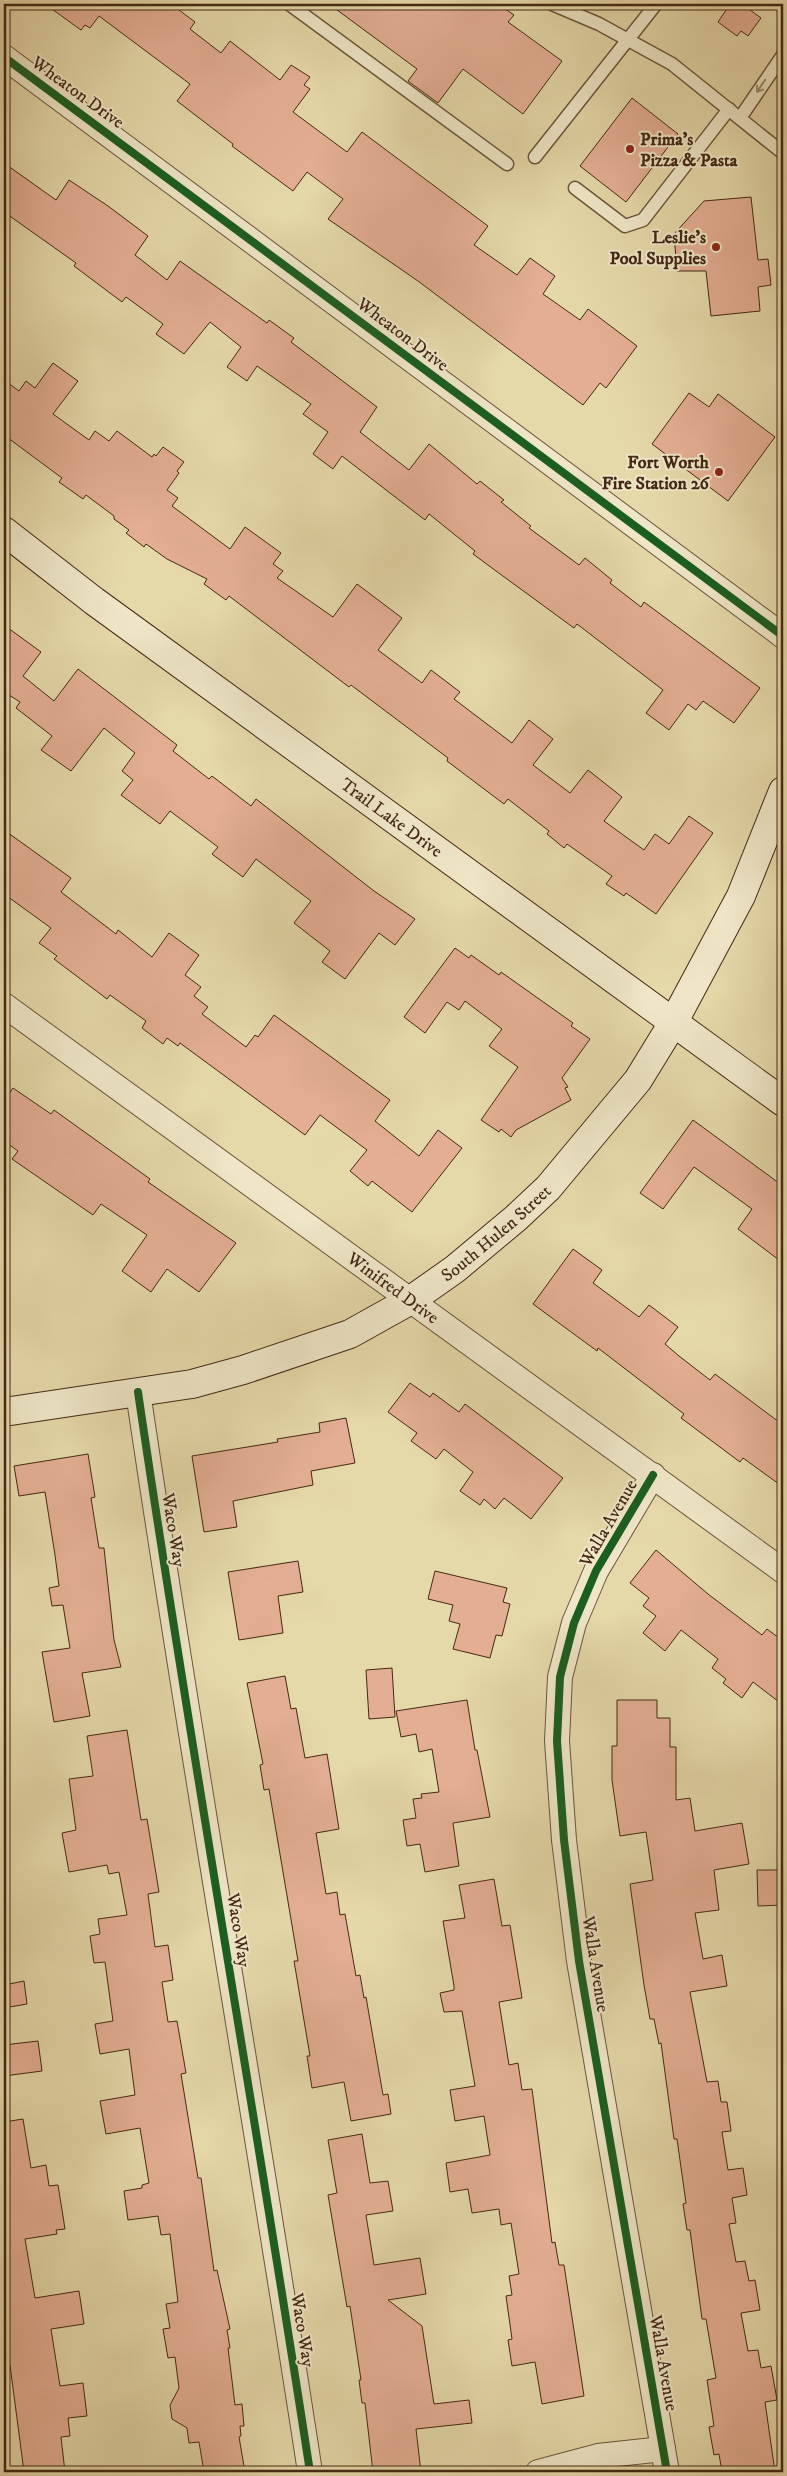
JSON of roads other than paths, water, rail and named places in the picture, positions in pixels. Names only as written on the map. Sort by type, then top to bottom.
[{"type":"main road","name":"Trail Lake Drive","points":[[4,531],[94,601],[666,1015],[673,1023],[783,1102]]},
{"type":"main road","name":"South Hulen Street","points":[[4,1412],[192,1384],[243,1370],[350,1334],[411,1300],[462,1262],[516,1218],[548,1188],[638,1080],[673,1023],[741,896],[783,791]]},
{"type":"street","name":"Wheaton Drive","points":[[4,57],[783,636]]},
{"type":"street","name":"Winifred Drive","points":[[4,1005],[783,1571]]},
{"type":"street","name":"Waco Way","points":[[138,1392],[162,1558],[266,2185],[310,2472]]},
{"type":"street","name":"Walla Avenue","points":[[653,1475],[596,1571],[574,1623],[560,1677],[558,1741],[564,1840],[579,1961],[667,2472]]},
{"type":"street","points":[[538,2472],[598,2456],[663,2449]]},
{"type":"lane","points":[[289,4],[507,164]]},
{"type":"lane","points":[[552,4],[627,39],[672,64],[783,153]]},
{"type":"lane","points":[[535,157],[656,4]]},
{"type":"lane","points":[[740,118],[783,55]]},
{"type":"lane","points":[[575,188],[625,226],[643,220],[728,109]]},
{"type":"place","name":"Prima's Pizza & Pasta","points":[[630,149]]},
{"type":"place","name":"Leslie's Pool Supplies","points":[[716,247]]},
{"type":"place","name":"Fort Worth Fire Station 26","points":[[719,472]]}]
